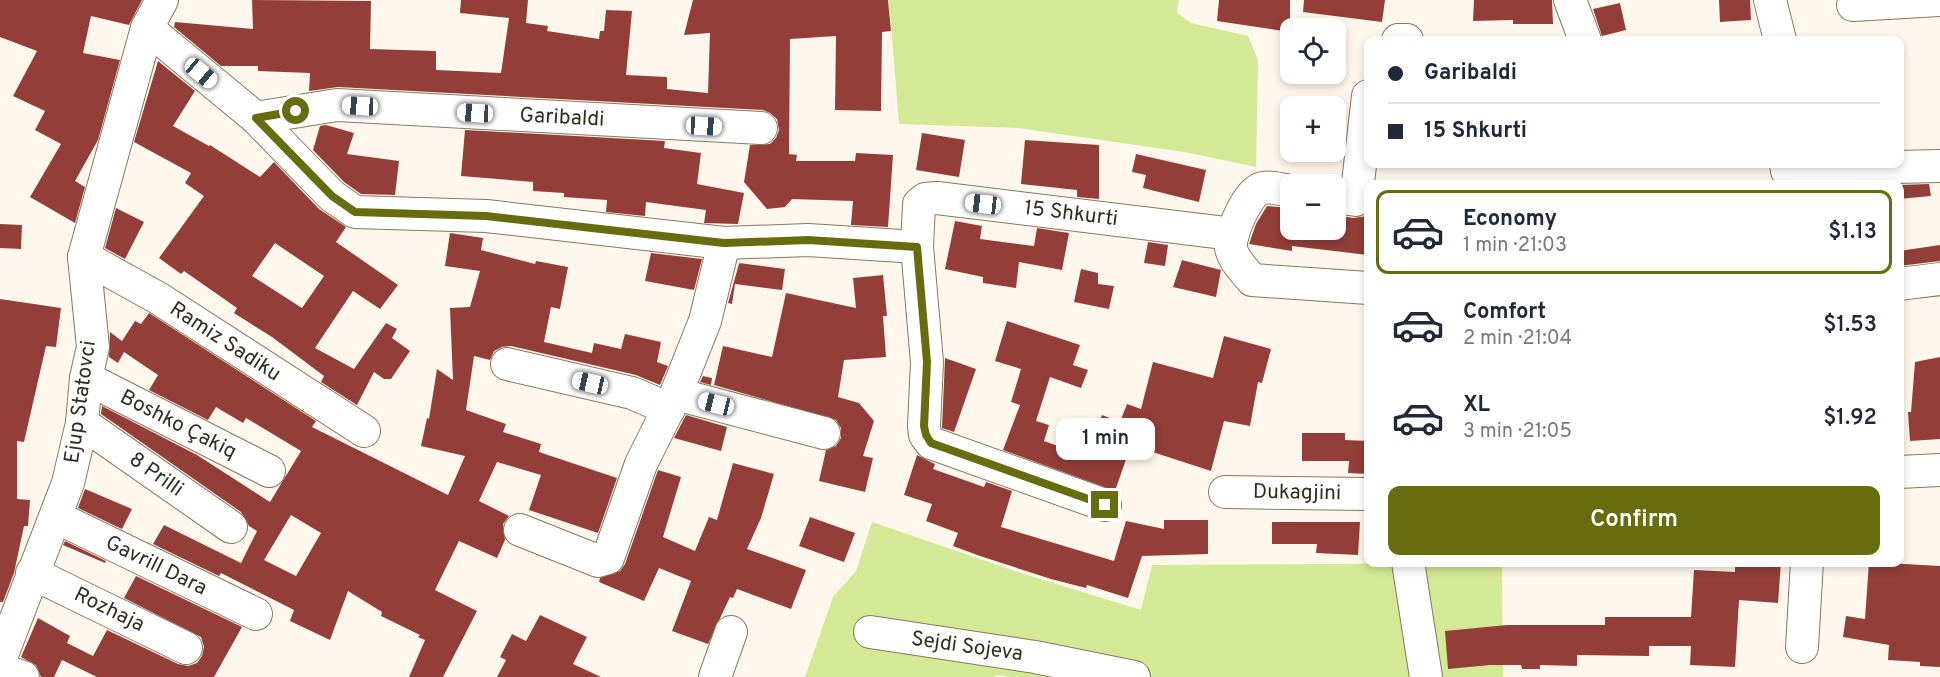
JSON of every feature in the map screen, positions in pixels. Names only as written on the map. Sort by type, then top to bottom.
[{"type":"street","name":"Ejup Statovci","points":[[0,660],[68,483],[82,423],[86,378],[93,347],[84,257],[147,28],[162,0]]},
{"type":"street","points":[[1570,0],[1584,36]]},
{"type":"street","points":[[1770,0],[1779,36]]},
{"type":"street","points":[[1853,5],[1940,0]]},
{"type":"street","points":[[147,28],[256,118],[332,196],[355,212],[486,216],[724,243],[808,240],[917,247]]},
{"type":"street","name":"Garibaldi","points":[[256,118],[337,105],[761,128]]},
{"type":"street","points":[[1353,200],[1364,124]]},
{"type":"street","points":[[1904,167],[1940,166]]},
{"type":"street","points":[[1787,168],[1787,171],[1809,176],[1885,168]]},
{"type":"street","points":[[1280,189],[1267,187],[1249,197],[1233,234],[1231,248],[1252,280],[1364,288]]},
{"type":"street","name":"15 Shkurti","points":[[1105,505],[931,443],[926,435],[924,426],[927,362],[917,247],[919,204],[925,199],[937,198],[1233,234]]},
{"type":"street","points":[[520,530],[598,561],[608,558],[641,464],[673,401],[705,321],[724,243]]},
{"type":"street","name":"Ramiz Sadiku","points":[[84,257],[158,298],[364,432]]},
{"type":"street","points":[[1904,283],[1940,279]]},
{"type":"street","points":[[507,364],[824,433]]},
{"type":"street","name":"Boshko Çakiq","points":[[86,378],[269,471]]},
{"type":"street","name":"8 Prilli","points":[[82,423],[231,526]]},
{"type":"street","points":[[1904,472],[1940,470]]},
{"type":"street","name":"Dukagjini","points":[[1225,492],[1364,494]]},
{"type":"street","name":"Gavrill Dara","points":[[56,517],[256,614]]},
{"type":"street","points":[[1409,567],[1426,677]]},
{"type":"street","points":[[1802,647],[1807,567]]},
{"type":"street","name":"Rozhaja","points":[[32,573],[186,648]]},
{"type":"street","points":[[715,677],[731,632]]},
{"type":"street","name":"Sejdi Sojeva","points":[[870,633],[1035,657],[1134,677]]},
{"type":"street","points":[[0,669],[23,677]]},
{"type":"green space","points":[[889,0],[1179,0],[1177,13],[1191,23],[1248,36],[1258,60],[1256,167],[1184,152],[1018,128],[899,124]]},
{"type":"green space","points":[[872,522],[1024,574],[1141,610],[1152,565],[1364,564],[1364,567],[1502,567],[1503,677],[1012,677],[996,675],[995,677],[805,677],[833,597],[856,571]]},
{"type":"building","points":[[0,0],[142,0],[129,25],[91,16],[83,53],[120,60],[98,140],[75,181],[85,187],[75,223],[30,197],[61,144],[35,130],[45,111],[13,96],[37,51],[0,37]]},
{"type":"building","points":[[252,0],[371,1],[370,49],[436,51],[436,70],[501,73],[509,18],[460,13],[461,0],[528,0],[526,23],[548,26],[547,31],[599,39],[600,31],[604,31],[606,10],[632,11],[626,75],[667,77],[667,89],[708,93],[710,33],[684,35],[693,0],[888,0],[891,31],[882,32],[881,111],[835,110],[836,36],[790,39],[789,154],[797,155],[796,161],[855,161],[856,153],[893,155],[888,227],[851,225],[853,201],[792,199],[785,207],[767,209],[744,182],[750,145],[770,144],[776,138],[779,130],[777,119],[763,110],[338,87],[309,91],[310,73],[258,71],[258,66],[221,66],[174,27],[175,22],[253,29]]},
{"type":"building","points":[[1219,0],[1290,0],[1290,18],[1280,18],[1280,30],[1217,21]]},
{"type":"building","points":[[1304,0],[1385,0],[1382,22],[1303,12]]},
{"type":"building","points":[[1474,0],[1552,0],[1553,24],[1513,24],[1513,20],[1473,21]]},
{"type":"building","points":[[1719,0],[1750,0],[1751,20],[1720,22]]},
{"type":"building","points":[[1620,3],[1626,30],[1602,36],[1593,9]]},
{"type":"building","points":[[158,61],[195,91],[173,126],[210,145],[260,177],[274,162],[319,209],[346,227],[336,242],[398,285],[380,309],[353,291],[315,348],[354,369],[386,323],[397,329],[392,338],[410,351],[391,379],[384,379],[374,372],[357,405],[321,382],[324,376],[272,337],[234,313],[237,308],[184,271],[181,274],[159,258],[204,196],[185,183],[191,173],[134,142]],"holes":[[[275,243],[324,276],[302,308],[252,276]]]},
{"type":"building","points":[[326,125],[354,133],[347,154],[399,161],[395,195],[361,194],[344,182],[313,150],[320,126]]},
{"type":"building","points":[[465,130],[665,141],[664,148],[701,153],[697,184],[744,193],[738,224],[704,223],[706,210],[646,202],[645,216],[606,212],[607,200],[564,197],[564,193],[533,191],[533,182],[461,176]]},
{"type":"building","points":[[922,133],[965,140],[959,177],[916,170]]},
{"type":"building","points":[[1025,140],[1099,145],[1099,199],[1077,197],[1077,190],[1021,184]]},
{"type":"building","points":[[1136,154],[1206,170],[1199,202],[1143,188],[1146,175],[1132,172]]},
{"type":"building","points":[[1929,184],[1931,196],[1904,199],[1904,185]]},
{"type":"building","points":[[1267,206],[1280,207],[1280,240],[1346,240],[1346,217],[1364,217],[1364,255],[1292,246],[1292,251],[1249,244],[1256,224]]},
{"type":"building","points":[[116,208],[144,222],[125,259],[105,248]]},
{"type":"building","points":[[955,221],[982,226],[980,239],[1034,246],[1037,228],[1069,233],[1062,270],[1019,262],[1016,288],[983,283],[983,277],[945,269]]},
{"type":"building","points":[[0,224],[22,225],[21,249],[0,248]]},
{"type":"building","points":[[450,233],[483,238],[481,250],[535,264],[536,261],[568,267],[560,309],[551,307],[544,342],[592,353],[594,343],[621,349],[625,334],[661,342],[657,362],[668,366],[660,385],[636,375],[511,346],[494,351],[490,360],[474,356],[466,410],[506,424],[503,432],[541,444],[539,452],[617,478],[598,533],[529,510],[541,475],[497,462],[479,501],[509,516],[503,524],[505,540],[497,558],[459,541],[435,590],[477,611],[443,677],[409,677],[425,640],[418,637],[420,635],[381,616],[382,612],[348,591],[330,640],[290,621],[294,610],[221,573],[219,576],[153,544],[164,525],[241,563],[257,531],[249,526],[241,512],[101,414],[102,406],[197,455],[270,502],[301,451],[246,418],[243,423],[216,407],[208,420],[149,390],[158,375],[124,352],[118,363],[109,357],[110,332],[122,341],[135,321],[141,324],[149,313],[316,421],[312,427],[448,495],[465,456],[421,446],[427,418],[429,419],[437,369],[453,380],[450,308],[470,307],[480,271],[445,266]],"holes":[[[291,515],[321,533],[296,576],[264,560]]]},
{"type":"building","points":[[1148,242],[1168,245],[1165,266],[1144,263]]},
{"type":"building","points":[[1940,245],[1940,261],[1904,265],[1904,250]]},
{"type":"building","points":[[651,253],[702,259],[694,290],[645,281]]},
{"type":"building","points":[[1182,260],[1221,270],[1216,297],[1173,287]]},
{"type":"building","points":[[739,263],[785,269],[782,290],[735,284],[732,304],[728,303]]},
{"type":"building","points":[[1081,269],[1098,273],[1098,284],[1114,286],[1109,309],[1074,302]]},
{"type":"building","points":[[883,275],[887,316],[883,316],[886,357],[844,360],[838,397],[859,403],[874,421],[863,456],[873,458],[865,492],[819,481],[826,450],[836,446],[841,438],[841,428],[836,420],[714,385],[723,346],[772,357],[786,293],[856,308],[853,278]]},
{"type":"building","points":[[0,299],[61,308],[56,347],[46,346],[24,442],[17,441],[17,499],[30,500],[28,526],[24,526],[14,573],[3,602],[0,602]]},
{"type":"building","points":[[1007,321],[1080,345],[1073,365],[1088,370],[1081,388],[1050,377],[1036,421],[1049,425],[1044,441],[1086,456],[1102,415],[1120,422],[1127,404],[1141,409],[1153,362],[1213,378],[1224,336],[1271,349],[1262,383],[1258,382],[1250,426],[1224,421],[1211,471],[1131,445],[1115,491],[1003,450],[1020,405],[1011,402],[1021,369],[995,361]]},
{"type":"building","points":[[1940,357],[1940,439],[1910,441],[1908,412],[1911,412],[1915,362]]},
{"type":"building","points":[[945,358],[976,369],[954,432],[942,428]]},
{"type":"building","points":[[703,376],[712,378],[711,385],[700,382]]},
{"type":"building","points":[[686,415],[727,427],[721,451],[674,438]]},
{"type":"building","points":[[1302,433],[1345,433],[1345,440],[1364,441],[1364,474],[1348,473],[1349,461],[1302,461]]},
{"type":"building","points":[[917,455],[935,464],[933,469],[984,487],[986,482],[1012,491],[1001,527],[1114,561],[1126,521],[1164,529],[1164,520],[1208,520],[1208,554],[1142,556],[1128,598],[1087,585],[1086,588],[1051,579],[980,556],[953,546],[958,533],[926,521],[932,504],[904,495]]},
{"type":"building","points":[[733,463],[774,474],[761,518],[747,549],[806,570],[791,609],[737,589],[733,598],[730,597],[708,644],[672,631],[691,581],[659,568],[644,601],[599,582],[600,578],[620,571],[625,564],[658,470],[681,477],[663,537],[695,551],[709,517],[717,520]]},
{"type":"building","points":[[85,489],[132,509],[122,529],[78,508]]},
{"type":"building","points":[[810,517],[855,533],[844,562],[799,546]]},
{"type":"building","points":[[1272,522],[1360,522],[1358,555],[1316,553],[1317,544],[1272,544]]},
{"type":"building","points":[[65,541],[106,561],[105,563],[63,545]]},
{"type":"building","points":[[1904,564],[1940,566],[1940,667],[1920,666],[1920,662],[1888,660],[1889,645],[1843,637],[1846,616],[1865,619],[1869,567],[1904,567]]},
{"type":"building","points":[[1735,567],[1781,567],[1778,603],[1739,600],[1735,667],[1690,665],[1691,646],[1649,646],[1649,656],[1577,655],[1577,666],[1540,665],[1540,669],[1522,669],[1521,665],[1490,665],[1448,669],[1445,631],[1507,625],[1605,625],[1605,617],[1691,617],[1694,570],[1735,572]]},
{"type":"building","points":[[136,576],[242,627],[214,677],[97,677],[62,660],[54,677],[41,677],[36,665],[21,657],[38,618],[70,636],[67,643],[93,656],[107,630],[178,664],[188,666],[197,663],[204,647],[201,637],[124,598]]},
{"type":"building","points":[[540,615],[587,637],[573,664],[601,677],[497,677],[506,660],[500,657],[512,634],[526,641]]},
{"type":"route","points":[[296,111],[256,118],[332,196],[355,212],[486,216],[724,243],[808,240],[917,247],[927,362],[924,426],[931,443],[1105,505]]}]
